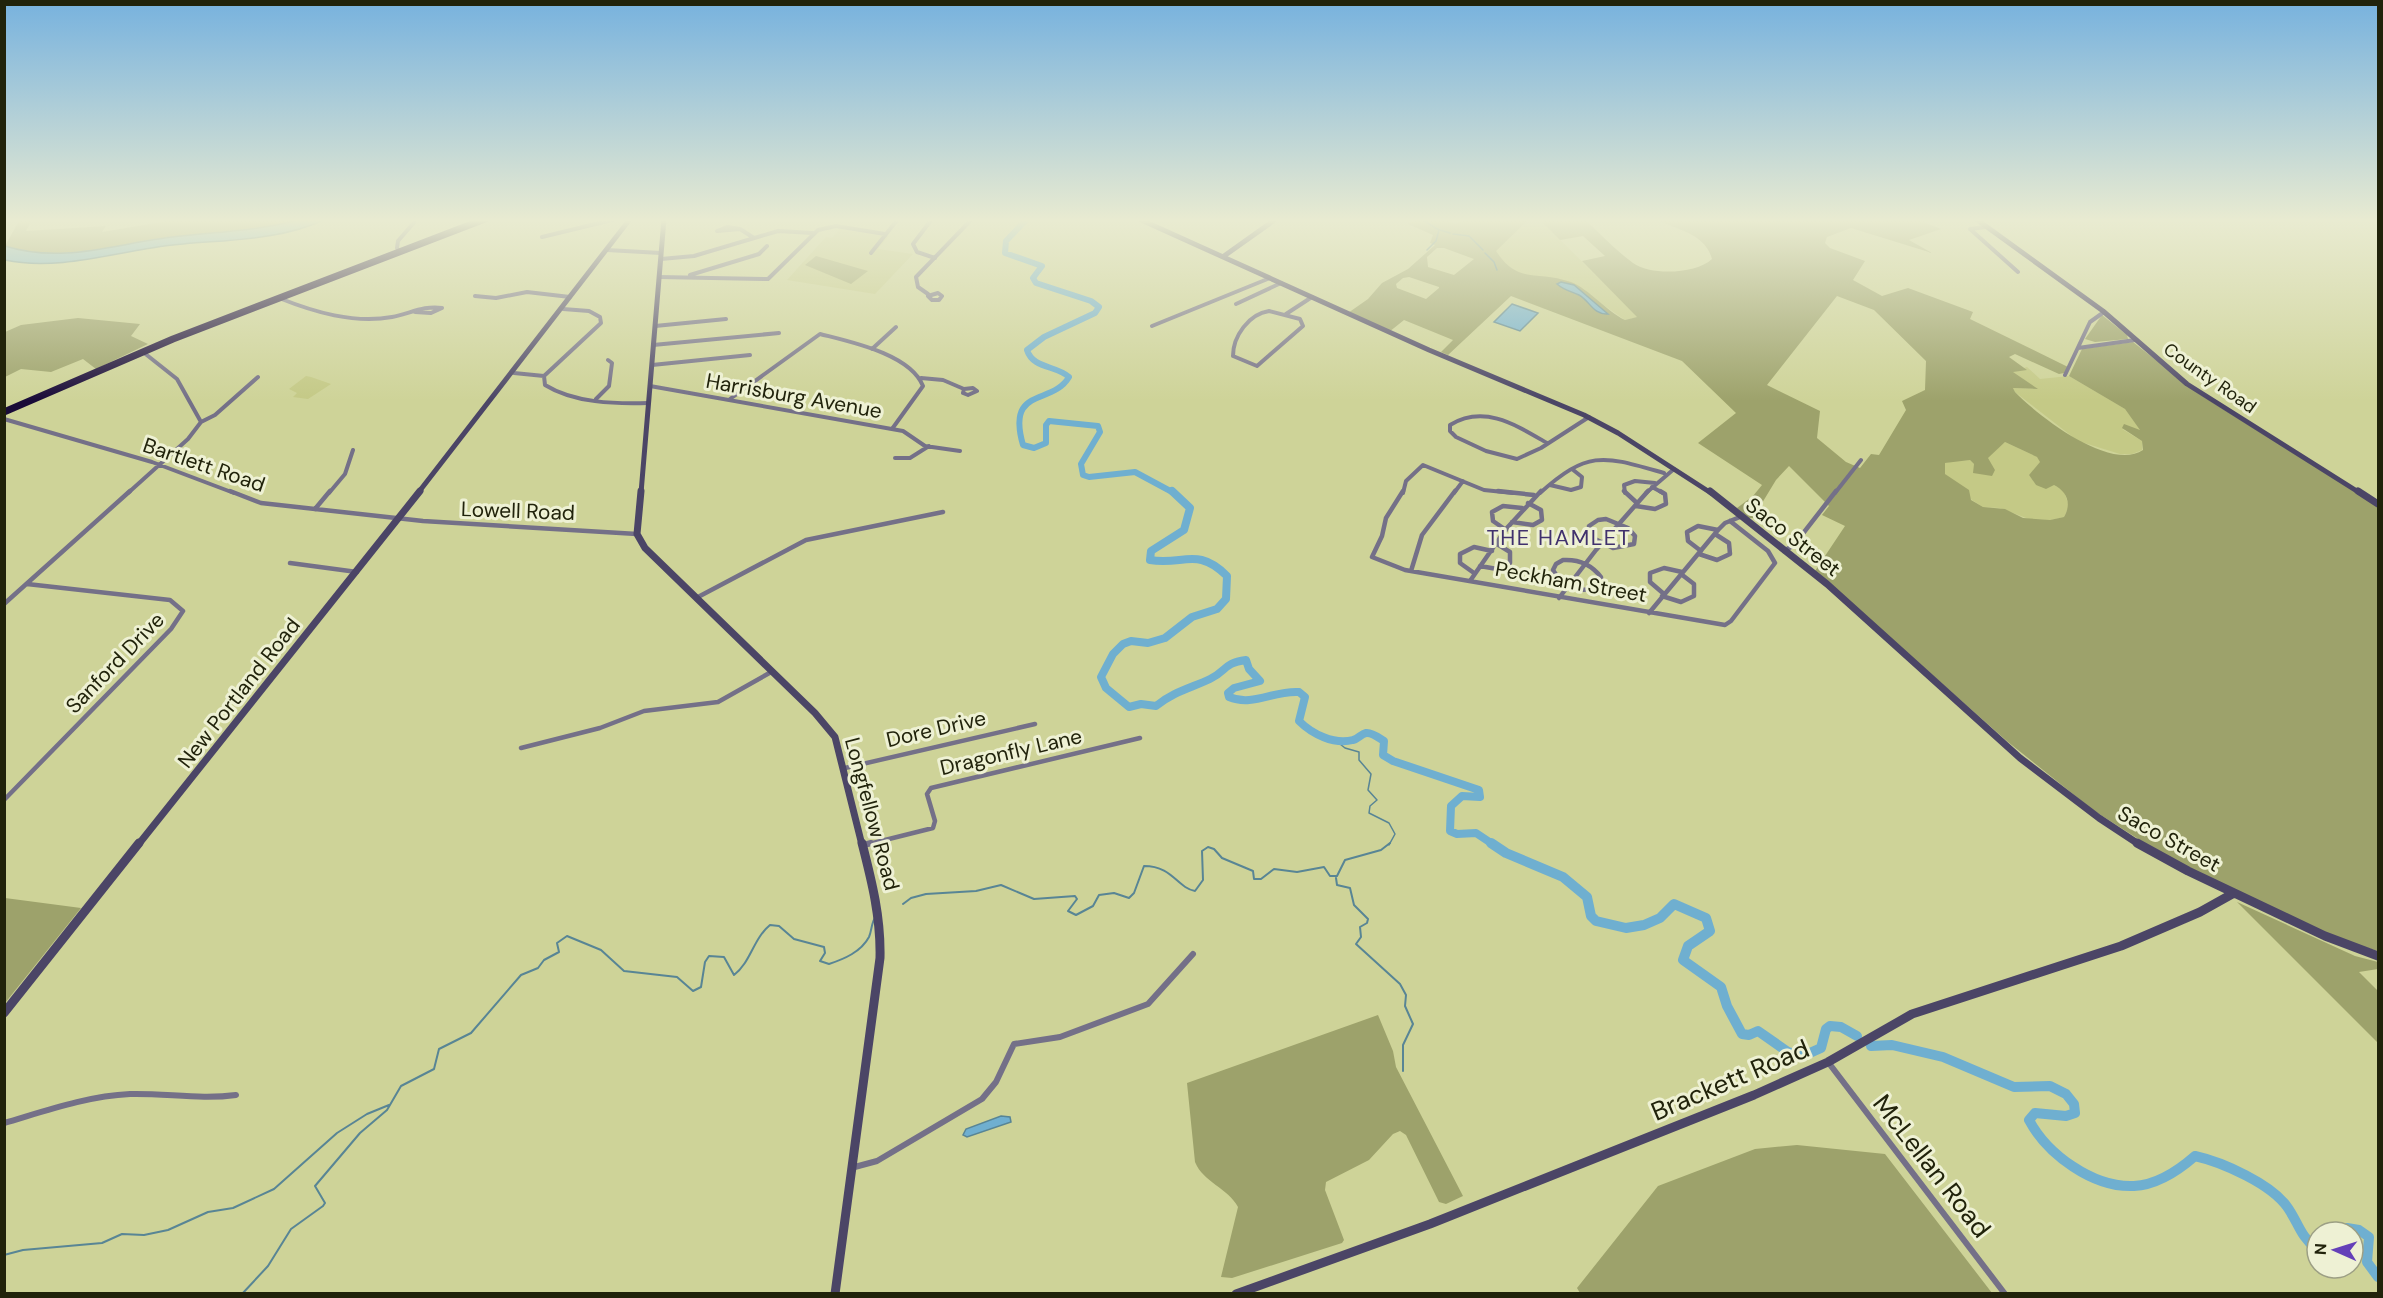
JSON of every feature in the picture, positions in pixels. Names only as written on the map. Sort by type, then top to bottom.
[{"type":"highway","points":[[4,412],[173,339],[327,280]]},
{"type":"street","name":"New Portland Road","points":[[4,1013],[357,572],[586,280]]},
{"type":"street","points":[[637,534],[659,280]]},
{"type":"street","points":[[916,280],[918,288],[928,294]]},
{"type":"street","points":[[1152,326],[1266,280]]},
{"type":"street","name":"Saco Street","points":[[1273,280],[1429,350],[1589,417],[1676,468],[1837,591],[2001,741],[2067,795],[2143,847],[2332,940],[2379,956]]},
{"type":"street","name":"County Road","points":[[2059,280],[2104,312],[2187,384],[2379,504]]},
{"type":"street","points":[[1236,304],[1281,283]]},
{"type":"street","points":[[475,296],[496,298],[527,291],[573,297]]},
{"type":"street","points":[[1287,314],[1300,320],[1303,326],[1257,366],[1233,356],[1233,348],[1247,320],[1268,310],[1287,314],[1312,297]]},
{"type":"street","points":[[279,298],[333,317],[386,318],[432,307],[442,308],[431,313],[415,312]]},
{"type":"street","points":[[544,376],[601,323],[600,317],[595,312],[563,309]]},
{"type":"street","points":[[2065,375],[2081,337],[2097,315],[2104,312]]},
{"type":"street","points":[[655,326],[726,319]]},
{"type":"street","points":[[872,349],[896,327]]},
{"type":"street","points":[[653,345],[779,333]]},
{"type":"street","points":[[730,399],[818,334],[859,343],[916,372],[921,378],[923,386],[892,429]]},
{"type":"street","points":[[2081,337],[2094,344]]},
{"type":"street","points":[[2078,348],[2135,340]]},
{"type":"street","points":[[143,352],[177,379],[201,422]]},
{"type":"street","points":[[652,365],[750,355]]},
{"type":"street","points":[[596,399],[609,386],[612,363],[608,360]]},
{"type":"street","points":[[514,372],[544,376]]},
{"type":"street","points":[[544,376],[545,385],[551,390],[627,404],[648,404]]},
{"type":"street","points":[[4,604],[193,435],[201,422],[215,416],[258,377]]},
{"type":"street","points":[[921,378],[943,380],[964,389]]},
{"type":"street","name":"Harrisburg Avenue","points":[[650,386],[892,429],[911,434],[929,446],[960,451]]},
{"type":"street","points":[[1547,443],[1488,415],[1463,417],[1450,425],[1450,431],[1456,438],[1504,458],[1520,459],[1547,443],[1589,417]]},
{"type":"street","name":"Bartlett Road","points":[[4,419],[160,465],[256,502],[399,519]]},
{"type":"street","points":[[895,458],[910,458],[929,446]]},
{"type":"street","points":[[315,509],[345,474],[353,450]]},
{"type":"street","points":[[1470,581],[1522,508],[1534,495],[1588,460],[1600,459],[1664,473]]},
{"type":"street","points":[[1784,551],[1794,545],[1861,460]]},
{"type":"street","name":"Peckham Street","points":[[1463,481],[1423,465],[1406,481],[1402,496],[1386,518],[1382,536],[1372,557],[1411,571],[1725,625],[1731,621],[1775,563],[1768,551],[1730,521]]},
{"type":"street","points":[[1559,598],[1664,473],[1676,468]]},
{"type":"street","points":[[1550,485],[1571,490],[1581,487],[1582,477],[1572,469]]},
{"type":"street","points":[[1411,571],[1422,535],[1463,481],[1488,491],[1534,495]]},
{"type":"street","points":[[1635,481],[1654,485],[1665,494],[1666,504],[1655,509],[1636,505],[1624,492],[1624,485],[1635,481]]},
{"type":"street","points":[[1512,522],[1529,525],[1542,520],[1540,510],[1528,502]]},
{"type":"street","points":[[1506,530],[1493,521],[1492,512],[1503,506],[1522,508]]},
{"type":"street","points":[[698,597],[806,540],[935,516],[944,512]]},
{"type":"street","points":[[1649,613],[1716,532],[1730,521],[1740,517]]},
{"type":"street","name":"Lowell Road","points":[[399,519],[637,534]]},
{"type":"street","points":[[1601,519],[1620,524],[1634,534],[1634,544],[1622,549],[1603,544],[1590,534],[1588,528],[1590,524],[1601,519]]},
{"type":"street","points":[[1698,526],[1716,532],[1728,543],[1730,554],[1717,560],[1700,552],[1688,541],[1687,532],[1698,526]]},
{"type":"street","name":"Longfellow Road","points":[[637,534],[645,548],[698,597],[832,732],[844,768],[878,906],[881,946],[835,1293]]},
{"type":"street","points":[[1480,566],[1497,569],[1510,563],[1510,552],[1497,543]]},
{"type":"street","points":[[1474,573],[1460,563],[1460,554],[1474,547],[1492,551]]},
{"type":"street","points":[[1568,559],[1586,564],[1601,577],[1599,586],[1581,591],[1568,585],[1553,573],[1556,564],[1568,559]]},
{"type":"street","points":[[290,563],[357,572]]},
{"type":"street","points":[[1664,568],[1681,573],[1694,584],[1694,596],[1681,602],[1663,595],[1650,582],[1650,573],[1664,568]]},
{"type":"street","name":"Sanford Drive","points":[[4,800],[162,639],[178,621],[183,611],[179,605],[170,600],[27,584]]},
{"type":"street","points":[[521,748],[593,730],[644,711],[718,702],[773,671]]},
{"type":"street","name":"Dore Drive","points":[[844,768],[1035,724]]},
{"type":"street","name":"Dragonfly Lane","points":[[864,846],[933,828],[935,821],[927,794],[931,788],[1140,738]]},
{"type":"street","name":"Brackett Road","points":[[1236,1293],[1430,1224],[1754,1095],[1828,1062],[1912,1014],[2127,944],[2200,912],[2234,893]]},
{"type":"street","points":[[851,1168],[877,1161],[982,1099],[996,1082],[1014,1044],[1060,1037],[1148,1004],[1193,954]]},
{"type":"street","name":"McLellan Road","points":[[1828,1062],[2005,1293]]},
{"type":"street","points":[[4,1123],[104,1096],[146,1094],[193,1100],[236,1095]]},
{"type":"shaded area","points":[[787,280],[889,280],[875,294]]},
{"type":"shaded area","points":[[840,280],[857,280],[851,284]]},
{"type":"shaded area","points":[[1388,280],[1401,280],[1396,284],[1397,288],[1426,299],[1439,287],[1417,280],[1561,280],[1578,285],[1625,320],[1637,317],[1600,280],[1853,280],[1882,296],[1908,288],[1973,312],[1970,319],[2068,367],[2064,373],[2059,374],[2015,354],[2009,357],[2027,370],[2013,372],[2038,389],[2013,388],[2015,392],[2056,426],[2094,447],[2112,453],[2129,455],[2143,450],[2142,441],[2122,428],[2124,424],[2140,430],[2125,409],[2069,376],[2082,349],[2133,342],[2199,394],[2378,506],[2378,951],[2339,939],[2165,856],[2093,810],[2008,742],[1815,571],[1845,526],[1822,515],[1829,506],[1789,466],[1776,480],[1753,518],[1748,518],[1737,508],[1753,496],[1762,485],[1698,443],[1736,413],[1682,361],[1511,296],[1448,355],[1441,352],[1453,340],[1404,320],[1389,332],[1348,313],[1368,299],[1382,283]],"holes":[[[1837,296],[1874,310],[1926,361],[1925,390],[1902,401],[1906,410],[1879,455],[1871,454],[1860,468],[1846,462],[1817,438],[1820,411],[1767,385]],[[2005,442],[2037,457],[2040,462],[2029,475],[2036,485],[2046,489],[2054,485],[2062,491],[2068,503],[2064,517],[2050,520],[2023,518],[2005,509],[1983,507],[1971,500],[1969,490],[1945,474],[1945,463],[1970,460],[1974,464],[1973,473],[1992,476],[1995,470],[1988,458]]]},
{"type":"shaded area","points":[[1553,280],[1600,280],[1638,317],[1625,320],[1572,283]]},
{"type":"shaded area","points":[[2102,315],[2127,335],[2128,339],[2095,342],[2085,339]]},
{"type":"shaded area","points":[[78,318],[140,324],[131,336],[148,344],[96,369],[83,359],[51,372],[21,369],[5,377],[5,332],[21,325]]},
{"type":"shaded area","points":[[2027,367],[2040,379],[2069,376],[2125,409],[2143,433],[2122,429],[2142,441],[2142,450],[2132,454],[2120,454],[2078,441],[2015,392],[2013,388],[2037,389],[2012,372]]},
{"type":"shaded area","points":[[306,376],[331,384],[308,399],[293,397],[297,393],[289,389]]},
{"type":"shaded area","points":[[2005,442],[2037,457],[2041,462],[2029,475],[2036,485],[2054,485],[2064,491],[2069,506],[2064,517],[2050,520],[2029,519],[2000,508],[1983,507],[1972,500],[1945,474],[1945,463],[1956,461],[1970,460],[1974,464],[1995,470],[1987,458]]},
{"type":"shaded area","points":[[4,898],[81,908],[5,1003]]},
{"type":"shaded area","points":[[2237,902],[2355,956],[2378,962],[2378,969],[2359,972],[2378,991],[2378,1043]]},
{"type":"shaded area","points":[[1378,1015],[1393,1051],[1396,1067],[1463,1196],[1446,1204],[1439,1202],[1406,1135],[1400,1131],[1393,1134],[1369,1160],[1326,1182],[1325,1190],[1344,1240],[1342,1243],[1232,1278],[1221,1277],[1238,1207],[1234,1200],[1204,1175],[1195,1162],[1187,1083]]},
{"type":"shaded area","points":[[1797,1145],[1885,1154],[1992,1293],[1580,1293],[1577,1288],[1658,1186],[1755,1149]]},
{"type":"water","points":[[1561,282],[1574,285],[1608,314],[1595,310],[1579,295],[1557,284]]},
{"type":"water","points":[[1512,304],[1538,313],[1520,331],[1494,322]]},
{"type":"water","points":[[1001,1116],[1010,1117],[1011,1122],[967,1137],[963,1135],[966,1129]]},
{"type":"waterway","points":[[1034,280],[1036,283],[1091,301],[1099,307],[1095,313],[1044,337],[1027,350],[1034,361],[1069,377],[1052,392],[1026,405],[1021,414],[1019,426],[1023,445],[1034,448],[1046,443],[1046,425],[1049,421],[1098,426],[1100,432],[1081,464],[1083,475],[1089,477],[1135,472],[1174,493]]},
{"type":"waterway","points":[[1172,491],[1190,508],[1184,530],[1151,551],[1150,560],[1198,559],[1207,562],[1227,576],[1226,599],[1217,609],[1192,617],[1165,638],[1148,643],[1131,641],[1123,644],[1113,654],[1101,677],[1106,688],[1129,707],[1141,704],[1156,706],[1215,676],[1229,665],[1246,660],[1249,669],[1260,681],[1234,688],[1228,693],[1229,697],[1247,700],[1299,692],[1305,697],[1299,721],[1317,734],[1331,740],[1346,741],[1371,733],[1384,741],[1383,755],[1393,761],[1479,790],[1480,797],[1462,796],[1451,806],[1450,831],[1457,834],[1476,833],[1506,853],[1563,877],[1587,897],[1591,916],[1596,921],[1626,928],[1644,925],[1660,918],[1674,904],[1706,918],[1710,931],[1688,946],[1683,960],[1721,987],[1727,1006],[1742,1034],[1749,1035],[1758,1031],[1788,1052],[1803,1056],[1821,1048],[1826,1029],[1830,1026],[1841,1027],[1857,1036]]},
{"type":"waterway","points":[[1335,740],[1345,748],[1359,752],[1359,760],[1371,774],[1368,790],[1377,800],[1370,806],[1369,813],[1389,823],[1395,834],[1389,845]]},
{"type":"waterway","points":[[903,904],[911,898],[926,894],[976,891],[1001,885],[1034,899],[1075,896],[1077,899],[1068,911],[1076,915],[1093,906],[1099,895],[1114,893],[1129,898],[1134,893],[1144,866],[1162,869],[1184,886],[1195,891],[1203,880],[1202,851],[1208,847],[1214,849],[1222,858],[1253,871],[1254,879],[1261,879],[1274,869],[1297,872],[1324,867],[1330,876],[1337,876],[1345,860],[1381,850],[1390,843]]},
{"type":"waterway","points":[[1336,878],[1337,885],[1350,888],[1354,905],[1368,919],[1367,923],[1360,927],[1361,937],[1356,944],[1400,984],[1406,995],[1405,1006],[1413,1024],[1403,1045],[1403,1071]]},
{"type":"waterway","points":[[242,1294],[268,1266],[291,1229],[323,1206],[325,1203],[315,1186],[360,1133],[387,1110],[401,1086],[434,1069],[439,1049],[471,1033],[521,975],[538,968],[544,960],[559,952],[557,943],[567,936],[601,950],[624,971],[677,977],[693,991],[701,987],[705,962],[709,956],[724,957],[734,975],[740,970],[770,925],[779,926],[794,939],[824,947],[825,953],[820,961],[829,964],[857,951],[869,937],[875,918]]},
{"type":"waterway","points":[[1871,1046],[1892,1045],[1943,1057],[2014,1087],[2050,1086],[2066,1094],[2074,1104],[2075,1113],[2066,1116],[2035,1113],[2029,1120],[2047,1145],[2088,1175],[2118,1185],[2142,1185],[2159,1180],[2195,1156],[2219,1163],[2246,1175],[2271,1191],[2288,1208],[2305,1236]]},
{"type":"waterway","points":[[4,1255],[23,1250],[102,1243],[122,1234],[144,1235],[168,1230],[208,1212],[233,1208],[274,1189],[337,1133],[367,1114],[389,1105]]},
{"type":"waterway","points":[[2365,1234],[2369,1237],[2367,1262],[2378,1277]]},
{"type":"district","name":"THE HAMLET","points":[[1559,537]]}]
